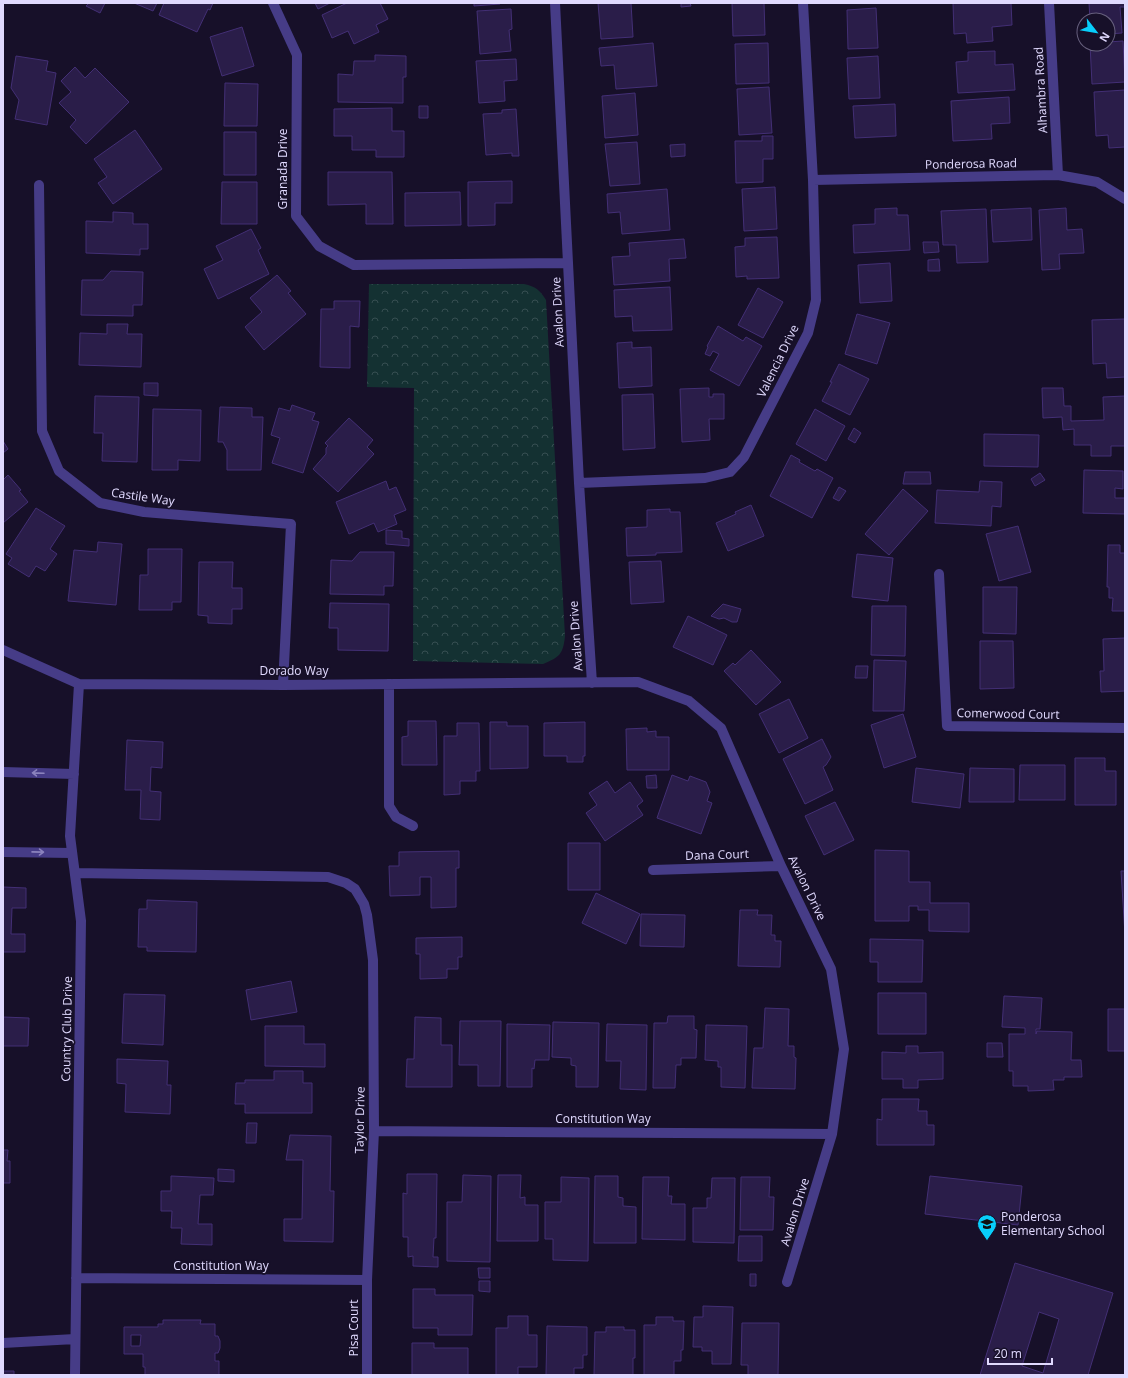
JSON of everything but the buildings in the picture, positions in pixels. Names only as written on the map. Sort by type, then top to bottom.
[{"type":"street","name":"Granada Drive","points":[[273,3],[297,55],[296,216],[319,246],[354,265],[568,263]]},
{"type":"street","name":"Avalon Drive","points":[[555,3],[578,483],[592,683],[638,682],[689,701],[722,728],[781,866],[831,969],[844,1049],[832,1134],[787,1282]]},
{"type":"street","name":"Valencia Drive","points":[[578,483],[704,478],[730,472],[744,457],[808,333],[816,300],[813,180],[803,3]]},
{"type":"street","name":"Alhambra Road","points":[[1049,3],[1058,175]]},
{"type":"street","name":"Ponderosa Road","points":[[813,180],[1058,175],[1097,182],[1125,199]]},
{"type":"street","name":"Castile Way","points":[[39,185],[42,431],[59,471],[100,503],[144,512],[291,524],[283,685]]},
{"type":"street","name":"Comerwood Court","points":[[939,574],[947,726],[1125,728]]},
{"type":"street","name":"Dorado Way","points":[[3,650],[79,684],[283,685],[592,683]]},
{"type":"street","name":"Country Club Drive","points":[[75,1375],[81,921],[70,836],[79,684]]},
{"type":"street","points":[[389,684],[389,806],[396,817],[413,826]]},
{"type":"street","points":[[3,772],[74,774]]},
{"type":"street","points":[[3,852],[72,853]]},
{"type":"street","name":"Dana Court","points":[[653,870],[781,866]]},
{"type":"street","name":"Taylor Drive","points":[[75,873],[328,877],[336,879],[355,889],[364,904],[367,915],[373,960],[374,1131],[367,1280]]},
{"type":"street","name":"Constitution Way","points":[[374,1131],[832,1134]]},
{"type":"street","name":"Constitution Way","points":[[76,1278],[367,1280]]},
{"type":"street","name":"Pisa Court","points":[[367,1280],[368,1375]]},
{"type":"street","points":[[3,1343],[75,1339]]},
{"type":"green space","points":[[369,284],[524,284],[537,289],[546,300],[565,636],[562,651],[557,657],[549,662],[543,664],[413,661],[414,388],[367,387]]},
{"type":"place","name":"Ponderosa Elementary School","points":[[987,1241]]}]
